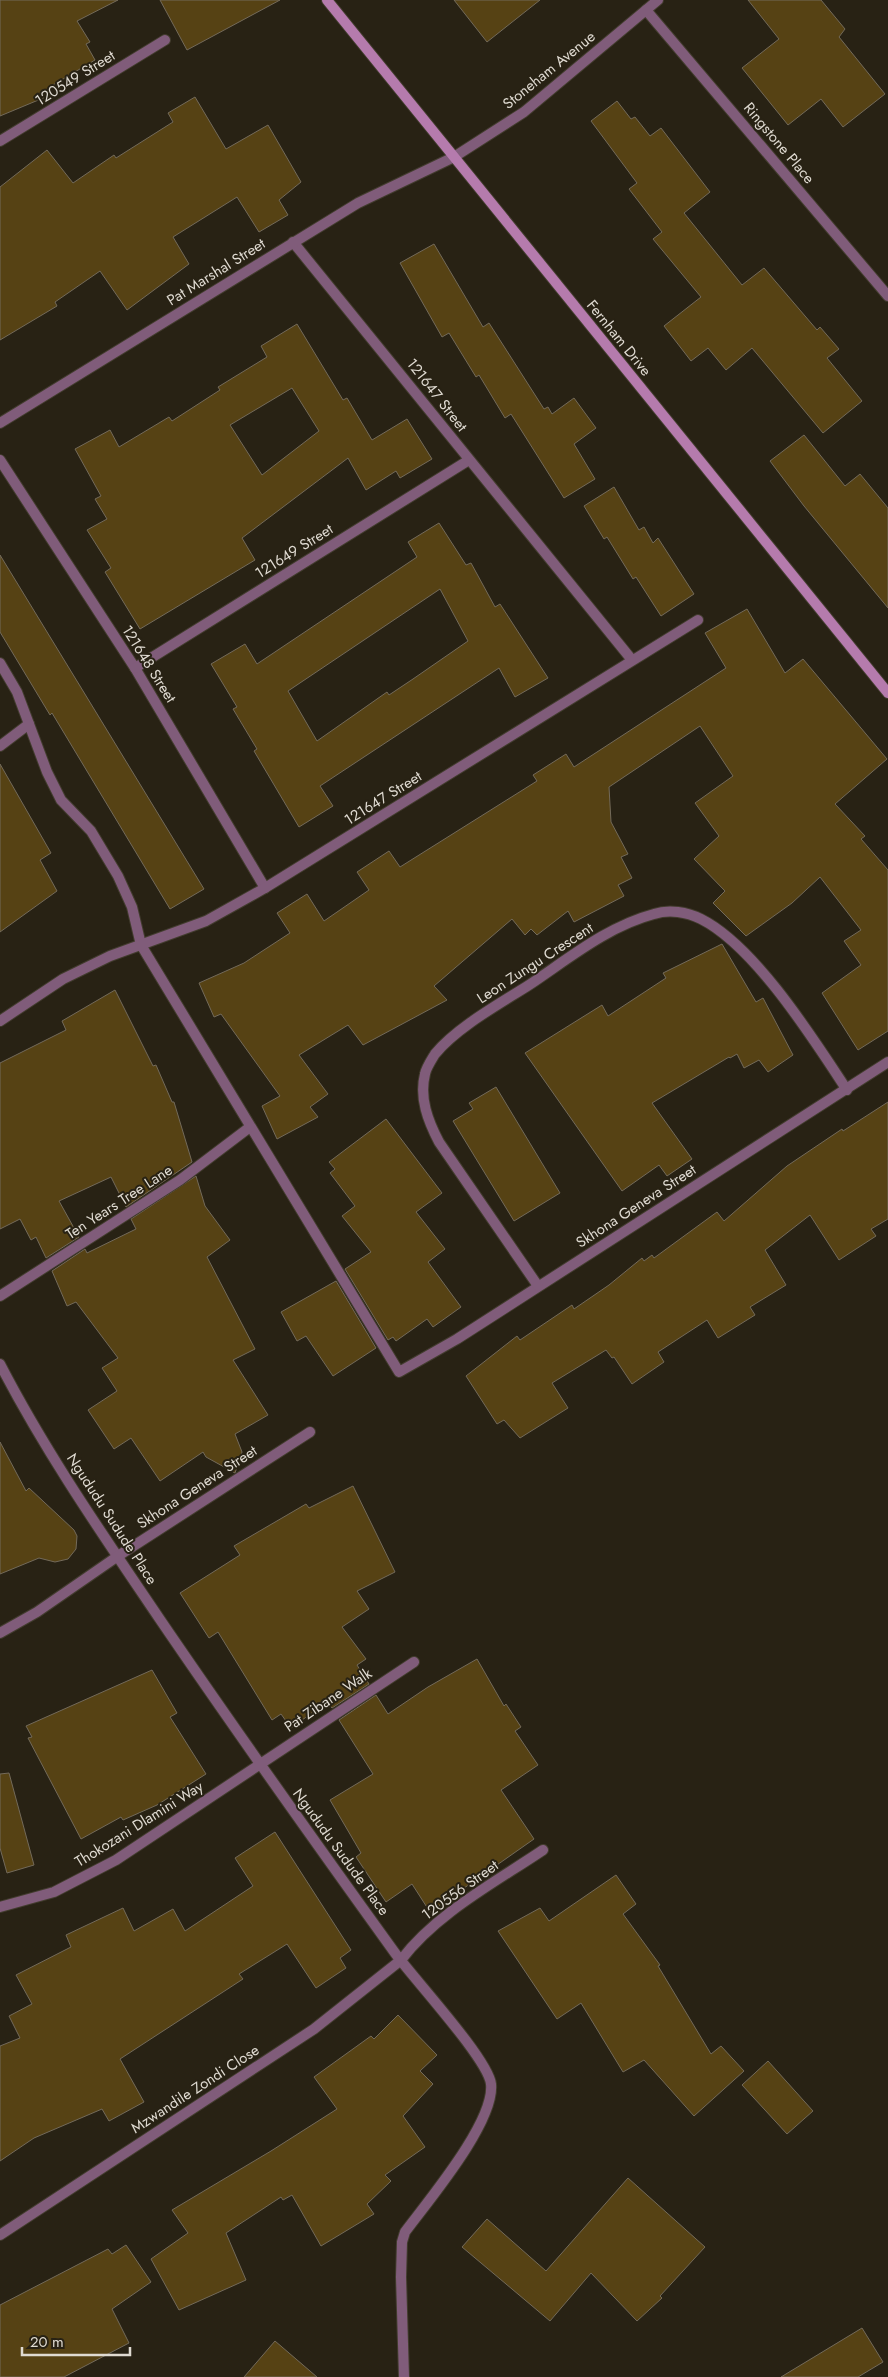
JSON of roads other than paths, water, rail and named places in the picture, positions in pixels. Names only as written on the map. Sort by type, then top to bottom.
[{"type":"street","name":"Fernham Drive","points":[[327,0],[888,693]]},
{"type":"street","name":"Stoneham Avenue","points":[[454,157],[524,112],[658,0]]},
{"type":"street","name":"Ringstone Place","points":[[646,10],[888,296]]},
{"type":"street","name":"120549 Street","points":[[0,141],[165,40]]},
{"type":"street","name":"Pat Marshal Street","points":[[0,423],[358,203],[454,157]]},
{"type":"street","name":"121647 Street","points":[[293,242],[632,660]]},
{"type":"street","name":"121648 Street","points":[[0,460],[135,668],[265,888]]},
{"type":"street","name":"121649 Street","points":[[135,668],[469,460]]},
{"type":"street","name":"121647 Street","points":[[0,1021],[63,979],[110,956],[206,921],[265,888],[698,620]]},
{"type":"street","points":[[0,663],[17,692],[47,772],[61,800],[92,831],[118,876],[132,908],[141,945],[250,1127]]},
{"type":"street","points":[[0,746],[29,724]]},
{"type":"street","name":"Leon Zungu Crescent","points":[[538,1286],[430,1127],[426,1119],[423,1093],[424,1073],[436,1054],[471,1023],[604,936],[640,918],[656,913],[679,912],[701,919],[726,934],[761,970],[813,1038],[847,1090]]},
{"type":"street","name":"Skhona Geneva Street","points":[[250,1127],[399,1372],[457,1339],[888,1062]]},
{"type":"street","name":"Ten Years Tree Lane","points":[[0,1296],[180,1180],[250,1127]]},
{"type":"street","name":"Ngududu Sudude Place","points":[[0,1364],[43,1441],[260,1766],[401,1960],[475,2054],[491,2084],[485,2114],[474,2136],[453,2168],[405,2232],[402,2242],[401,2277],[404,2377]]},
{"type":"street","name":"Skhona Geneva Street","points":[[0,1633],[37,1612],[118,1556],[310,1432]]},
{"type":"street","name":"Pat Zibane Walk","points":[[260,1766],[326,1718],[414,1662]]},
{"type":"street","name":"Thokozani Dlamini Way","points":[[0,1907],[54,1892],[116,1860],[260,1766]]},
{"type":"street","name":"120556 Street","points":[[401,1960],[410,1948],[452,1912],[543,1850]]},
{"type":"street","name":"Mzwandile Zondi Close","points":[[0,2235],[314,2029],[401,1960]]}]
